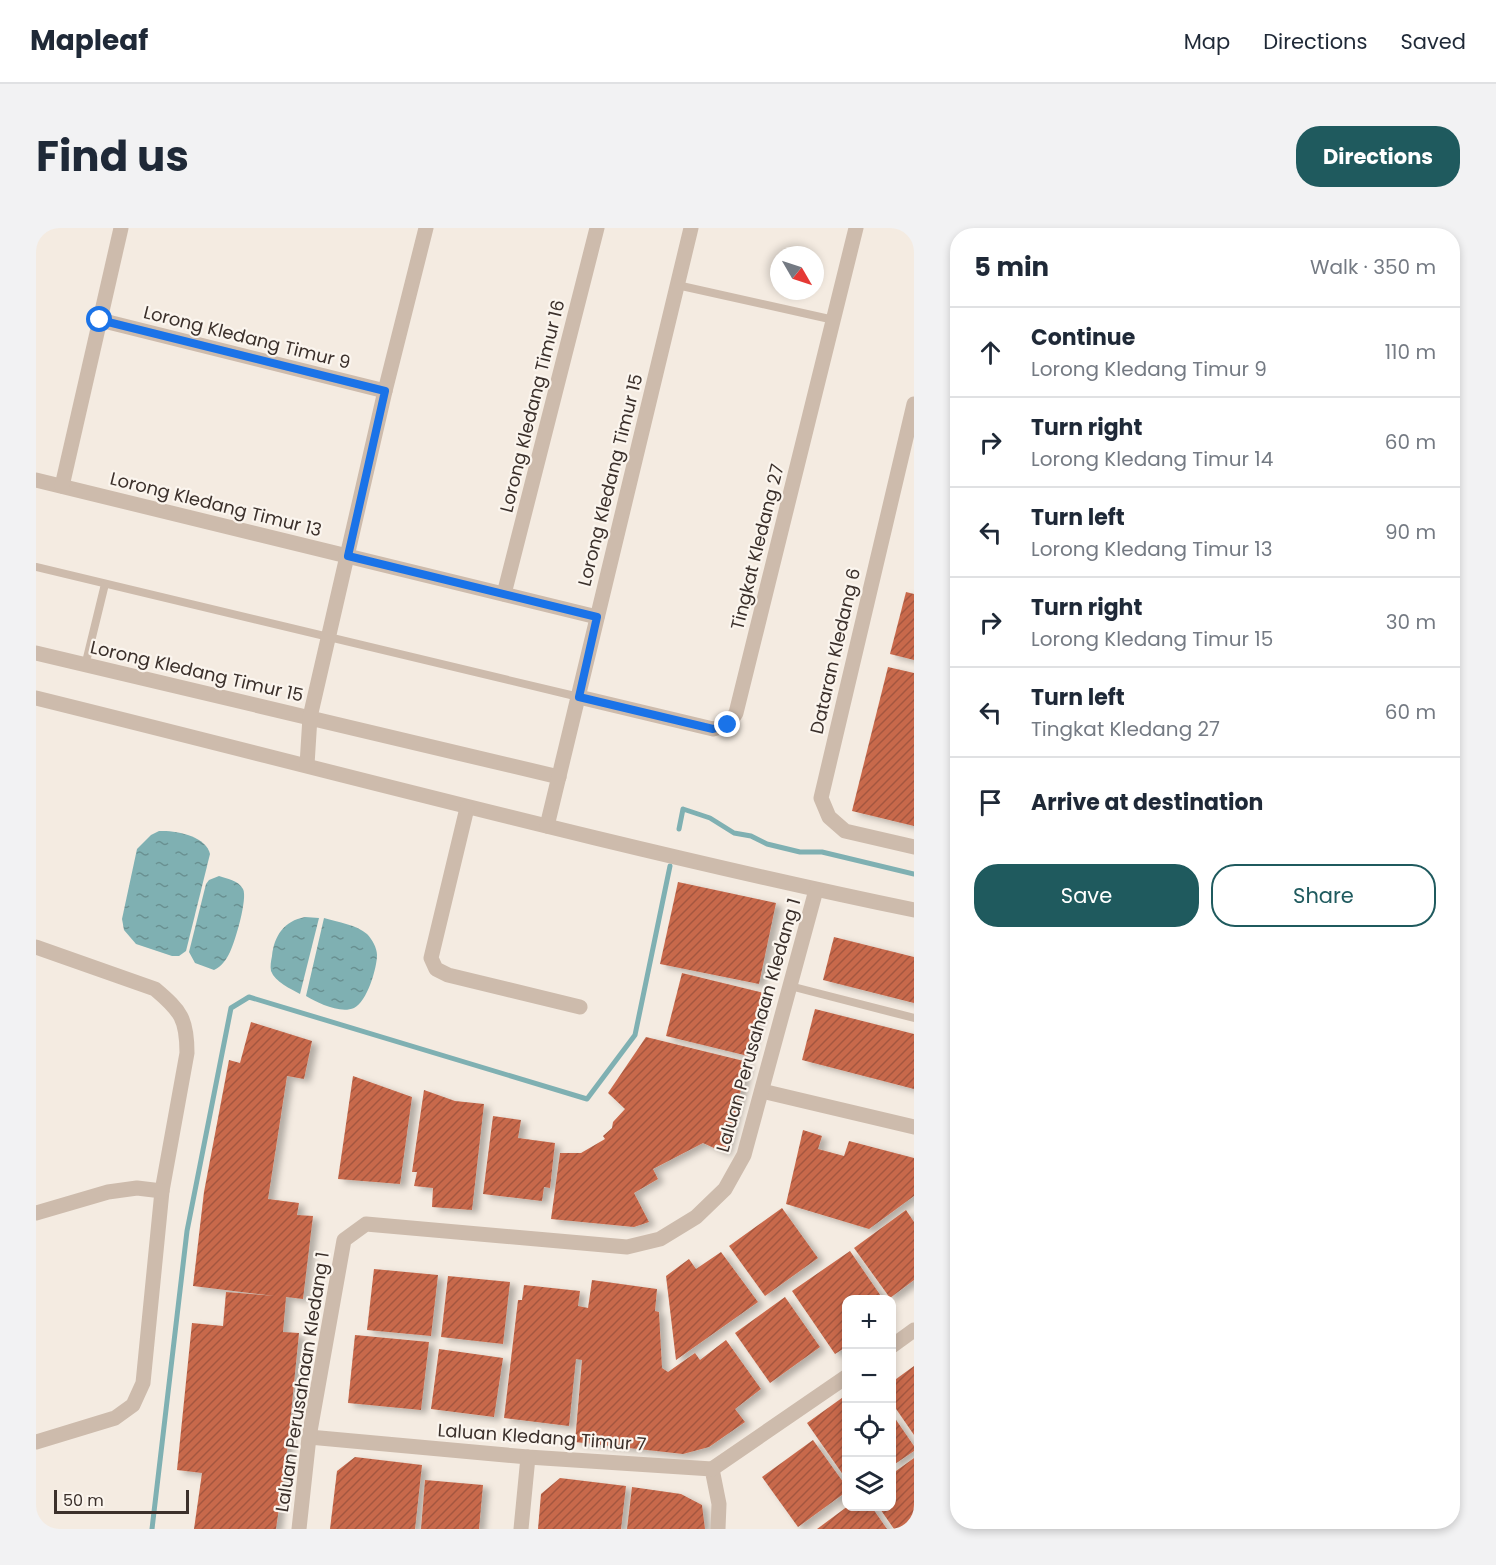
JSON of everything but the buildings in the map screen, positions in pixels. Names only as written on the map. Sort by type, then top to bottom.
[{"type":"street","points":[[62,486],[121,228]]},
{"type":"street","name":"Lorong Kledang Timur 16","points":[[504,594],[597,228]]},
{"type":"street","name":"Lorong Kledang Timur 15","points":[[547,826],[690,228]]},
{"type":"street","name":"Tingkat Kledang 27","points":[[579,697],[713,729],[728,725],[736,713],[856,228]]},
{"type":"street","points":[[307,765],[310,717],[422,229]]},
{"type":"street","name":"Lorong Kledang Timur 9","points":[[100,320],[385,391]]},
{"type":"street","name":"Dataran Kledang 6","points":[[914,404],[821,798],[829,817],[845,831],[914,847]]},
{"type":"street","name":"Lorong Kledang Timur 13","points":[[36,480],[597,617]]},
{"type":"street","name":"Lorong Kledang Timur 15","points":[[36,653],[559,777]]},
{"type":"street","points":[[36,698],[307,765],[467,808],[816,890],[914,910]]},
{"type":"street","points":[[467,808],[431,958],[436,969],[448,975],[580,1007]]},
{"type":"street","name":"Laluan Perusahaan Kledang 1","points":[[299,1529],[309,1437],[344,1240],[366,1224],[627,1247],[660,1239],[696,1217],[725,1189],[744,1155],[816,890]]},
{"type":"street","points":[[36,947],[155,989],[182,1016],[187,1033],[187,1053],[162,1191],[143,1383],[133,1405],[115,1418],[36,1442]]},
{"type":"street","points":[[762,1091],[914,1127]]},
{"type":"street","points":[[36,1213],[108,1192],[137,1188],[162,1191]]},
{"type":"street","points":[[896,1343],[914,1330]]},
{"type":"street","points":[[718,1529],[719,1504],[711,1469],[842,1380]]},
{"type":"street","name":"Laluan Kledang Timur 7","points":[[309,1437],[528,1457],[711,1469]]},
{"type":"street","points":[[520,1529],[528,1457]]},
{"type":"lane","points":[[677,285],[834,320]]},
{"type":"lane","points":[[36,567],[579,697]]},
{"type":"lane","points":[[85,666],[105,584]]},
{"type":"lane","points":[[790,986],[914,1018]]},
{"type":"water","points":[[159,831],[189,835],[203,843],[210,854],[186,951],[179,956],[172,956],[136,944],[124,930],[122,919],[137,849],[151,835]]},
{"type":"water","points":[[219,876],[241,886],[244,901],[238,930],[230,952],[224,962],[214,970],[195,963],[189,952],[206,884],[209,880]]},
{"type":"water","points":[[305,917],[319,918],[300,994],[276,979],[271,971],[271,965],[275,942],[281,930],[291,922]]},
{"type":"water","points":[[324,918],[358,928],[371,938],[376,949],[377,961],[373,976],[363,999],[354,1008],[336,1009],[306,996]]},
{"type":"waterway","points":[[679,829],[683,809],[710,818],[734,833],[751,836],[767,844],[800,852],[822,852],[914,874]]},
{"type":"waterway","points":[[152,1529],[187,1231],[231,1008],[249,997],[587,1099],[635,1035],[670,866]]},
{"type":"route","points":[[100,320],[385,391],[348,556],[597,617],[579,697],[713,729],[728,725]]}]
